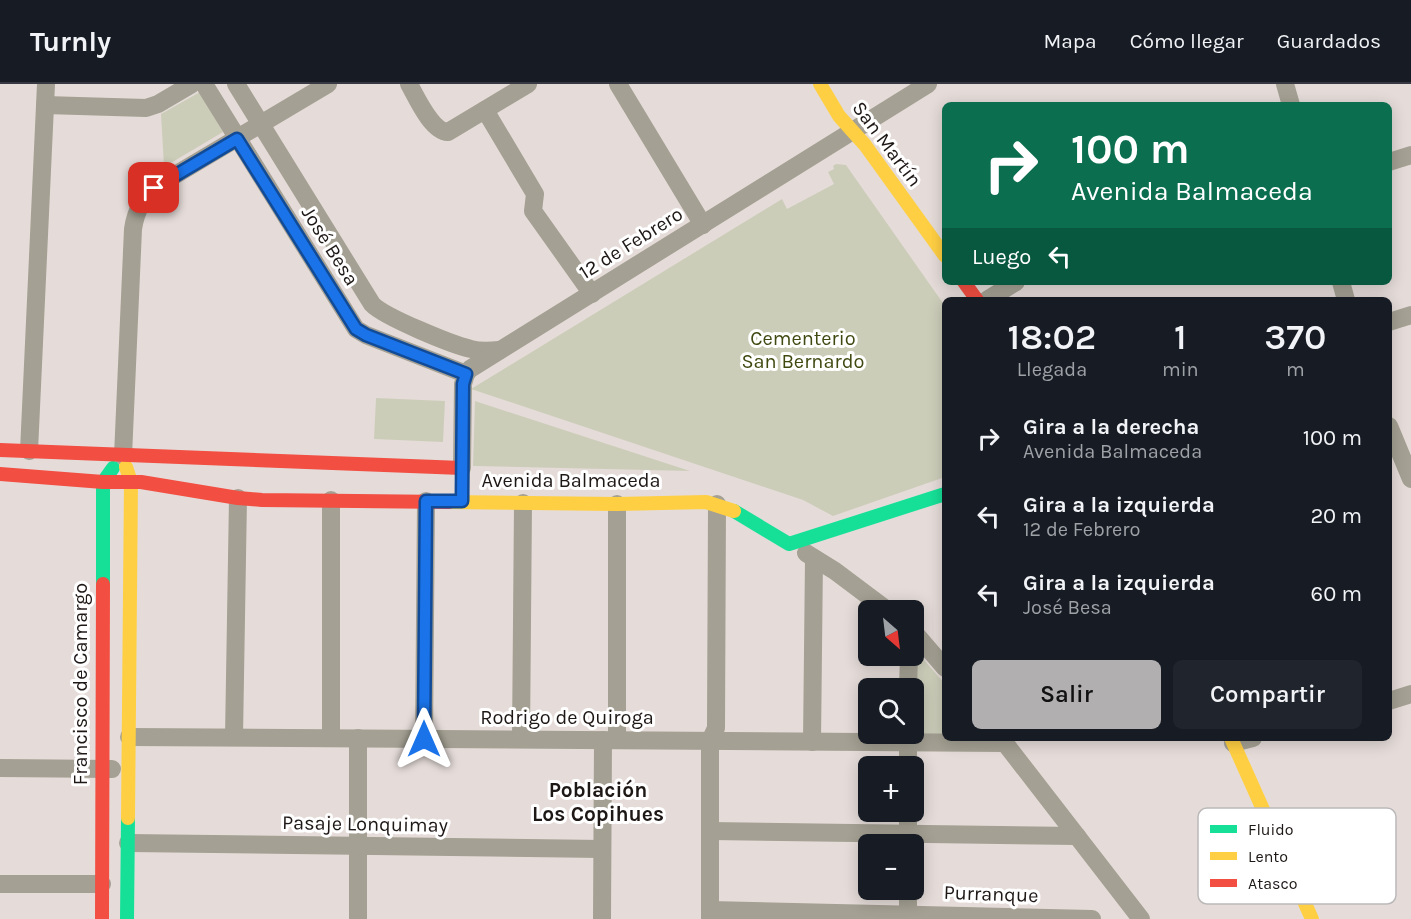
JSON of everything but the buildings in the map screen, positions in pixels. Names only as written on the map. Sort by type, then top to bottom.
[{"type":"street","points":[[29,452],[45,84]]},
{"type":"street","points":[[45,105],[146,108],[158,104],[192,84]]},
{"type":"street","name":"José Besa","points":[[204,84],[356,329],[466,374]]},
{"type":"street","points":[[236,84],[369,301],[388,315],[461,346],[478,351],[502,350]]},
{"type":"street","points":[[128,919],[131,482],[123,456],[133,229],[137,212],[145,198],[160,184],[328,84]]},
{"type":"street","points":[[409,84],[434,126],[438,130],[447,132],[528,84]]},
{"type":"street","points":[[618,84],[704,225]]},
{"type":"street","name":"San Martín","points":[[820,84],[839,116],[865,145],[942,252]]},
{"type":"street","name":"12 de Febrero","points":[[466,374],[472,368],[928,84]]},
{"type":"street","points":[[1285,84],[1290,102]]},
{"type":"street","points":[[485,110],[535,196],[533,211],[592,294]]},
{"type":"street","points":[[1392,161],[1411,155]]},
{"type":"street","points":[[992,297],[1011,285]]},
{"type":"street","points":[[1392,321],[1411,315]]},
{"type":"street","points":[[461,346],[465,358],[466,374],[463,384],[462,501]]},
{"type":"street","points":[[1392,433],[1411,479]]},
{"type":"street","name":"Avenida Balmaceda","points":[[0,450],[462,468]]},
{"type":"street","points":[[103,482],[123,456]]},
{"type":"street","name":"Avenida Balmaceda","points":[[0,474],[165,485],[238,498],[616,504],[706,502],[729,508],[789,544]]},
{"type":"street","name":"Francisco de Camargo","points":[[102,919],[103,482]]},
{"type":"street","points":[[789,544],[942,495]]},
{"type":"street","points":[[234,737],[238,498]]},
{"type":"street","points":[[331,738],[332,500]]},
{"type":"street","points":[[424,739],[426,501]]},
{"type":"street","points":[[521,739],[523,503]]},
{"type":"street","points":[[602,919],[602,849],[610,740],[616,504]]},
{"type":"street","points":[[710,914],[710,741],[716,728],[717,504]]},
{"type":"street","points":[[789,544],[835,571],[874,600]]},
{"type":"street","points":[[812,742],[814,558]]},
{"type":"street","points":[[924,644],[942,665]]},
{"type":"street","points":[[1392,699],[1411,694]]},
{"type":"street","name":"Rodrigo de Quiroga","points":[[129,737],[812,742],[858,740]]},
{"type":"street","points":[[358,738],[358,919]]},
{"type":"street","name":"Rodrigo de Quiroga","points":[[924,738],[942,739]]},
{"type":"street","points":[[1004,741],[1141,919]]},
{"type":"street","points":[[1232,741],[1262,808]]},
{"type":"street","points":[[0,768],[129,770]]},
{"type":"street","points":[[710,831],[858,837]]},
{"type":"street","points":[[924,839],[1077,836]]},
{"type":"street","name":"Pasaje Lonquimay","points":[[128,843],[602,849]]},
{"type":"street","points":[[0,884],[102,884]]},
{"type":"street","points":[[908,900],[908,916]]},
{"type":"street","points":[[1305,904],[1312,919]]},
{"type":"street","name":"Purranque","points":[[710,914],[1092,919]]},
{"type":"green space","points":[[200,92],[223,132],[164,167],[161,114]]},
{"type":"green space","name":"Cementerio San Bernardo","points":[[846,165],[942,302],[942,478],[833,516],[803,500],[471,389],[782,199],[787,209],[834,184],[828,172],[834,169],[833,166]]},
{"type":"green space","points":[[376,398],[445,401],[443,442],[374,439]]},
{"type":"green space","points":[[475,401],[690,471],[473,466]]},
{"type":"green space","points":[[924,660],[942,681],[942,735],[924,735],[924,678],[916,678],[916,666],[924,666]]},
{"type":"traffic: fast","points":[[103,584],[103,482],[113,468]]},
{"type":"traffic: fast","points":[[734,511],[789,544],[942,495]]},
{"type":"traffic: fast","points":[[127,919],[128,818]]},
{"type":"traffic: slow","points":[[820,84],[839,116],[865,145],[942,252]]},
{"type":"traffic: slow","points":[[126,467],[131,482],[128,818]]},
{"type":"traffic: slow","points":[[449,502],[617,504],[706,502],[734,511]]},
{"type":"traffic: slow","points":[[1232,741],[1262,808]]},
{"type":"traffic: slow","points":[[1305,904],[1312,919]]},
{"type":"traffic: jam","points":[[966,285],[975,297]]},
{"type":"traffic: jam","points":[[0,450],[462,468],[462,501]]},
{"type":"traffic: jam","points":[[0,474],[103,482],[141,482],[262,500],[449,502]]},
{"type":"traffic: jam","points":[[102,919],[103,584]]},
{"type":"district","name":"Población Los Copihues","points":[[598,802]]},
{"type":"route","points":[[154,188],[237,139],[356,329],[466,374],[463,384],[462,501],[426,501],[424,739]]}]
